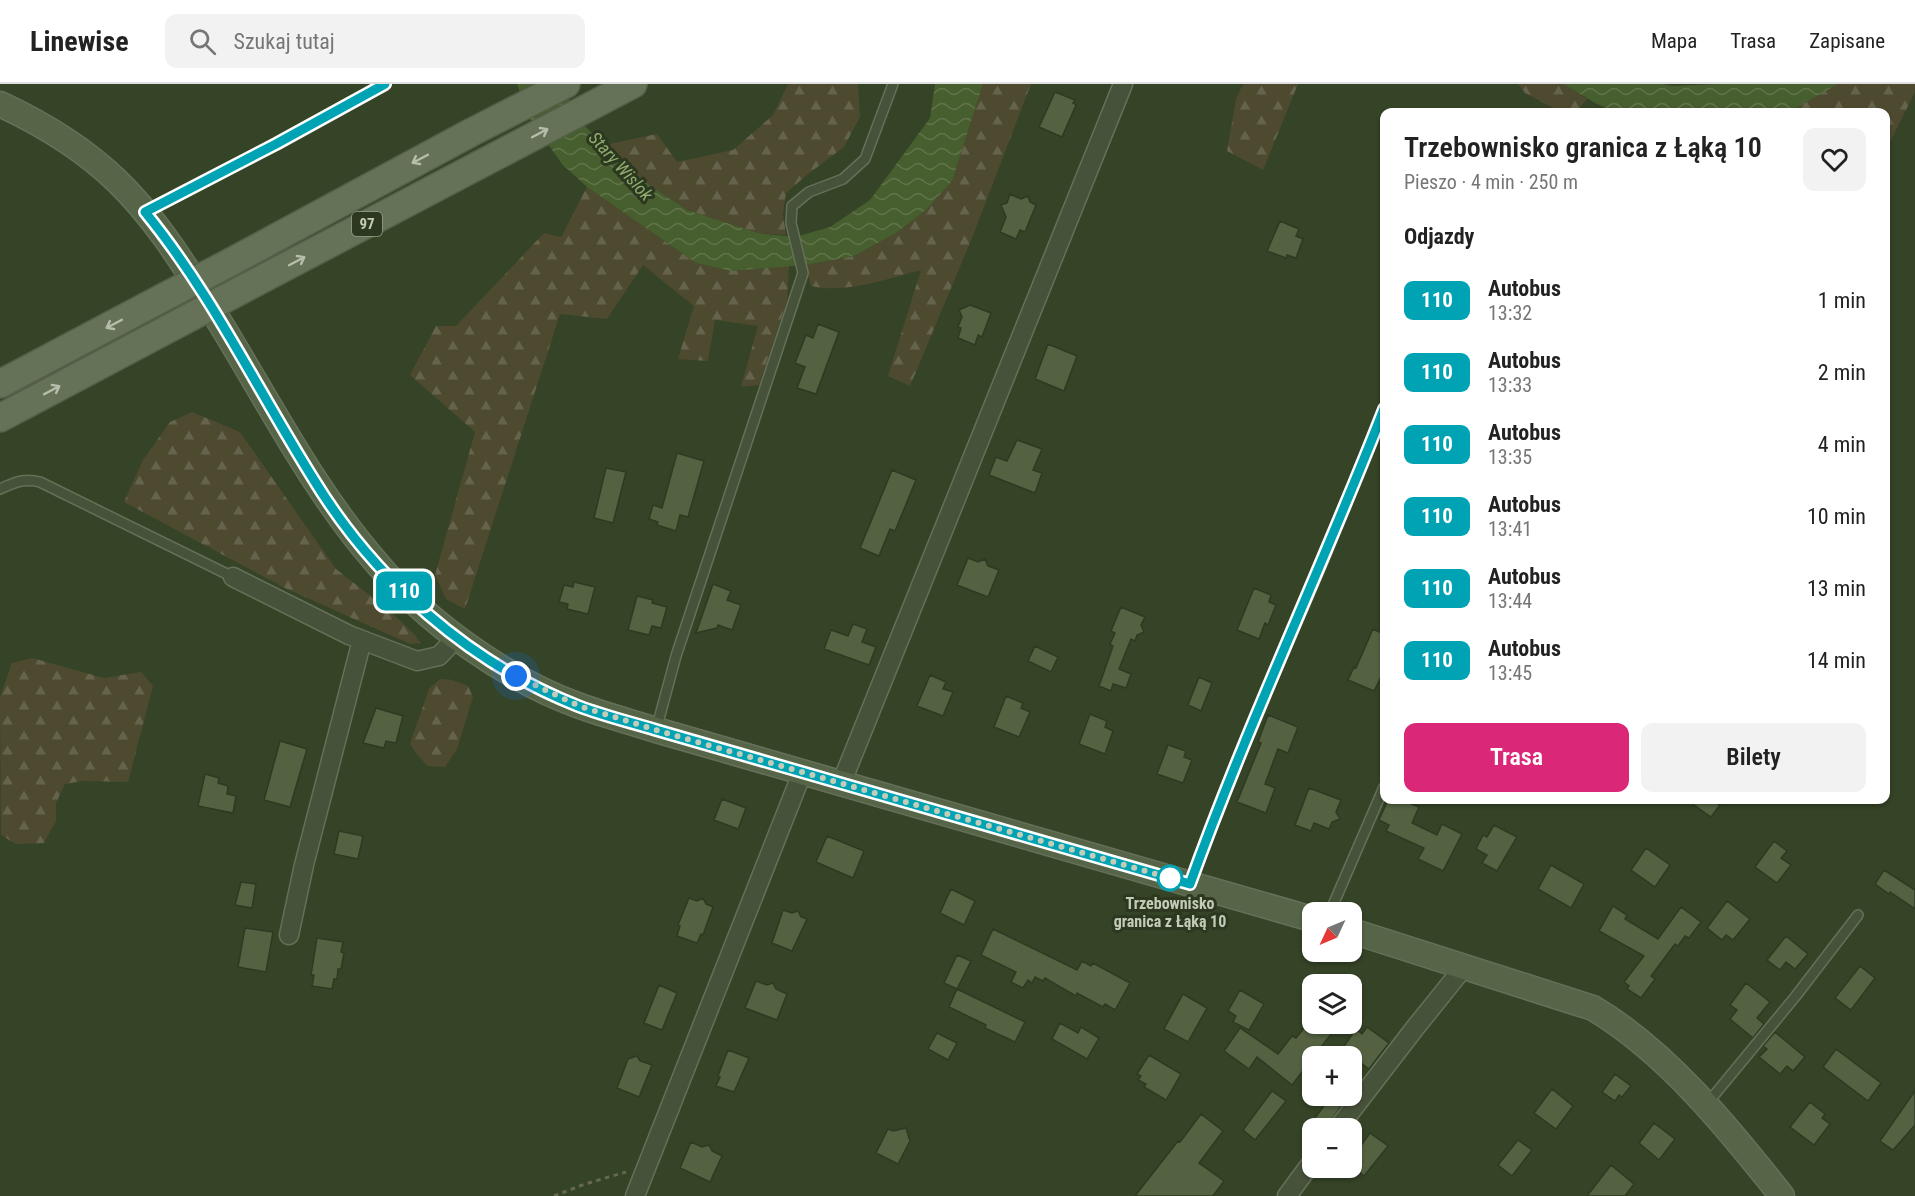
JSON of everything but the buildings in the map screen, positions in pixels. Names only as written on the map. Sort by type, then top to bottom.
[{"type":"main road","name":"97","points":[[0,384],[566,84]]},
{"type":"main road","name":"97","points":[[0,418],[626,88]]},
{"type":"street","points":[[841,784],[1123,84]]},
{"type":"street","points":[[0,104],[40,123],[85,153],[118,181],[172,246],[228,335],[314,482],[338,516],[376,563],[456,638],[516,676],[579,706],[656,730],[1302,916]]},
{"type":"street","points":[[233,578],[362,640],[417,661],[439,656],[456,638]]},
{"type":"street","points":[[289,935],[304,865],[362,640]]},
{"type":"street","points":[[635,1196],[802,773]]},
{"type":"street","points":[[1362,934],[1593,1008],[1614,1020],[1677,1076],[1705,1105],[1782,1196]]},
{"type":"street","points":[[1346,1118],[1464,967]]},
{"type":"street","points":[[1287,1196],[1302,1176]]},
{"type":"lane","points":[[145,212],[385,84]]},
{"type":"lane","points":[[656,730],[676,656],[803,273],[791,223],[792,206],[808,192],[843,179],[865,159],[892,84]]},
{"type":"lane","points":[[1190,884],[1248,736],[1322,564],[1380,419]]},
{"type":"lane","points":[[0,489],[28,479],[40,482],[233,578]]},
{"type":"lane","points":[[1334,902],[1380,796]]},
{"type":"lane","points":[[1705,1105],[1795,997],[1858,915]]},
{"type":"path","points":[[554,1196],[585,1184],[648,1166]]},
{"type":"green space","points":[[788,84],[858,84],[860,117],[844,147],[786,193],[783,214],[786,235],[758,233],[687,210],[630,172],[604,145],[657,134],[677,162],[733,150],[773,115]]},
{"type":"green space","points":[[983,84],[1031,84],[972,238],[910,386],[888,376],[921,270],[852,287],[824,288],[811,286],[806,265],[854,256],[896,233],[926,210],[952,181]]},
{"type":"green space","points":[[1243,84],[1298,84],[1263,170],[1227,151],[1236,99]]},
{"type":"green space","points":[[1518,84],[1563,84],[1587,99],[1579,108],[1553,108],[1525,93]]},
{"type":"green space","points":[[1838,84],[1915,84],[1915,92],[1890,142],[1890,108],[1796,108]]},
{"type":"green space","points":[[587,187],[696,263],[731,271],[789,266],[787,301],[759,385],[741,387],[758,326],[715,320],[708,361],[678,359],[694,306],[643,265],[607,319],[560,314],[465,609],[446,599],[435,575],[475,432],[410,375],[436,326],[456,326],[544,233],[561,237]]},
{"type":"green space","points":[[192,412],[240,432],[336,569],[390,611],[415,635],[420,643],[410,644],[285,588],[124,502],[143,460],[170,422]]},
{"type":"green space","points":[[32,658],[104,678],[141,672],[153,686],[128,782],[83,781],[65,784],[56,803],[56,821],[44,843],[16,844],[1,835],[0,697],[12,663]]},
{"type":"green space","points":[[440,679],[452,680],[468,686],[473,697],[457,749],[445,767],[428,766],[410,744],[429,689]]},
{"type":"water","name":"Stary Wislok","points":[[517,84],[560,84],[585,126],[630,172],[687,210],[758,233],[795,237],[830,227],[870,200],[930,118],[935,84],[983,84],[952,181],[926,210],[896,233],[854,256],[806,265],[731,271],[696,263],[587,187],[562,164],[531,120]]},
{"type":"water","points":[[1563,84],[1663,84],[1672,86],[1838,84],[1796,108],[1606,108]]},
{"type":"bus line","name":"110","points":[[385,84],[145,212],[172,246],[228,335],[314,482],[376,563],[456,638],[516,676],[579,706],[1190,884],[1248,736],[1322,564],[1380,419]]},
{"type":"place","name":"Trzebownisko granica z Łąką 10","points":[[1170,878]]},
{"type":"route","points":[[516,676],[579,706],[656,730],[1170,878]]}]
